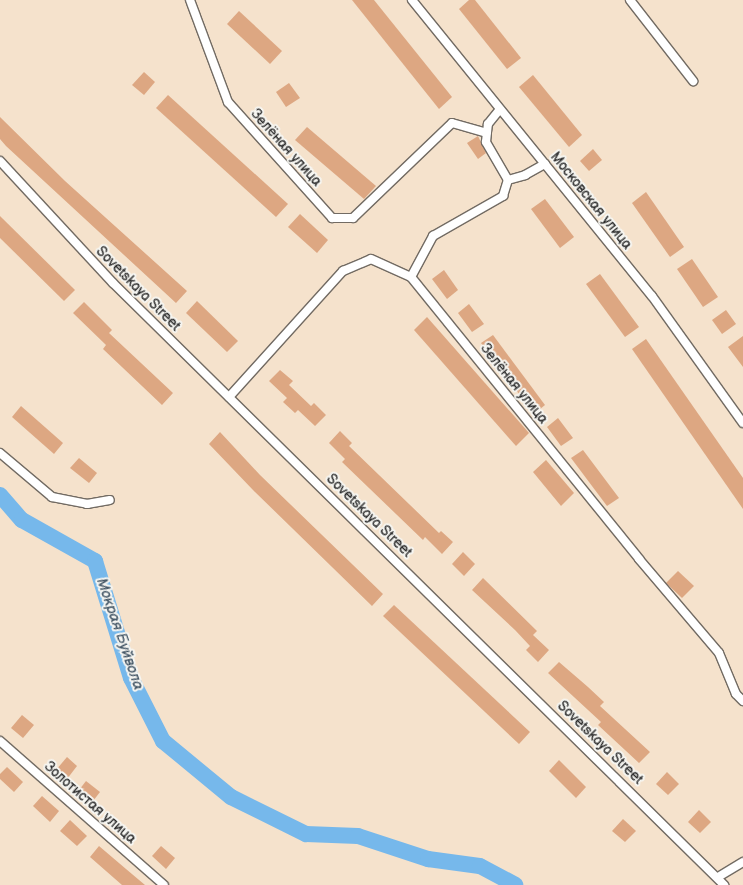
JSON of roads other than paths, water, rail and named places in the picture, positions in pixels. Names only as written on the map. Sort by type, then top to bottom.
[{"type":"street","name":"Зелёная улица","points":[[190,0],[228,102],[332,218],[353,218],[452,123],[487,132]]},
{"type":"street","name":"Московская улица","points":[[412,0],[652,296],[743,423]]},
{"type":"street","points":[[630,0],[693,81]]},
{"type":"street","points":[[410,277],[433,236],[504,196],[508,180],[486,142],[488,124],[500,109]]},
{"type":"street","name":"Sovetskaya Street","points":[[0,161],[113,283],[718,877],[724,885]]},
{"type":"street","points":[[508,180],[525,175],[545,164]]},
{"type":"street","name":"Зелёная улица","points":[[229,397],[343,271],[371,259],[410,277],[639,560],[719,653],[736,694],[743,701]]},
{"type":"street","points":[[0,453],[52,497],[87,504],[110,500]]},
{"type":"street","name":"Золотистая улица","points":[[0,741],[164,885]]},
{"type":"street","points":[[718,877],[743,862]]},
{"type":"waterway","name":"Мокрая Буйвола","points":[[0,495],[22,520],[95,561],[131,678],[163,741],[231,797],[306,834],[358,836],[428,859],[480,866],[515,885]]}]
